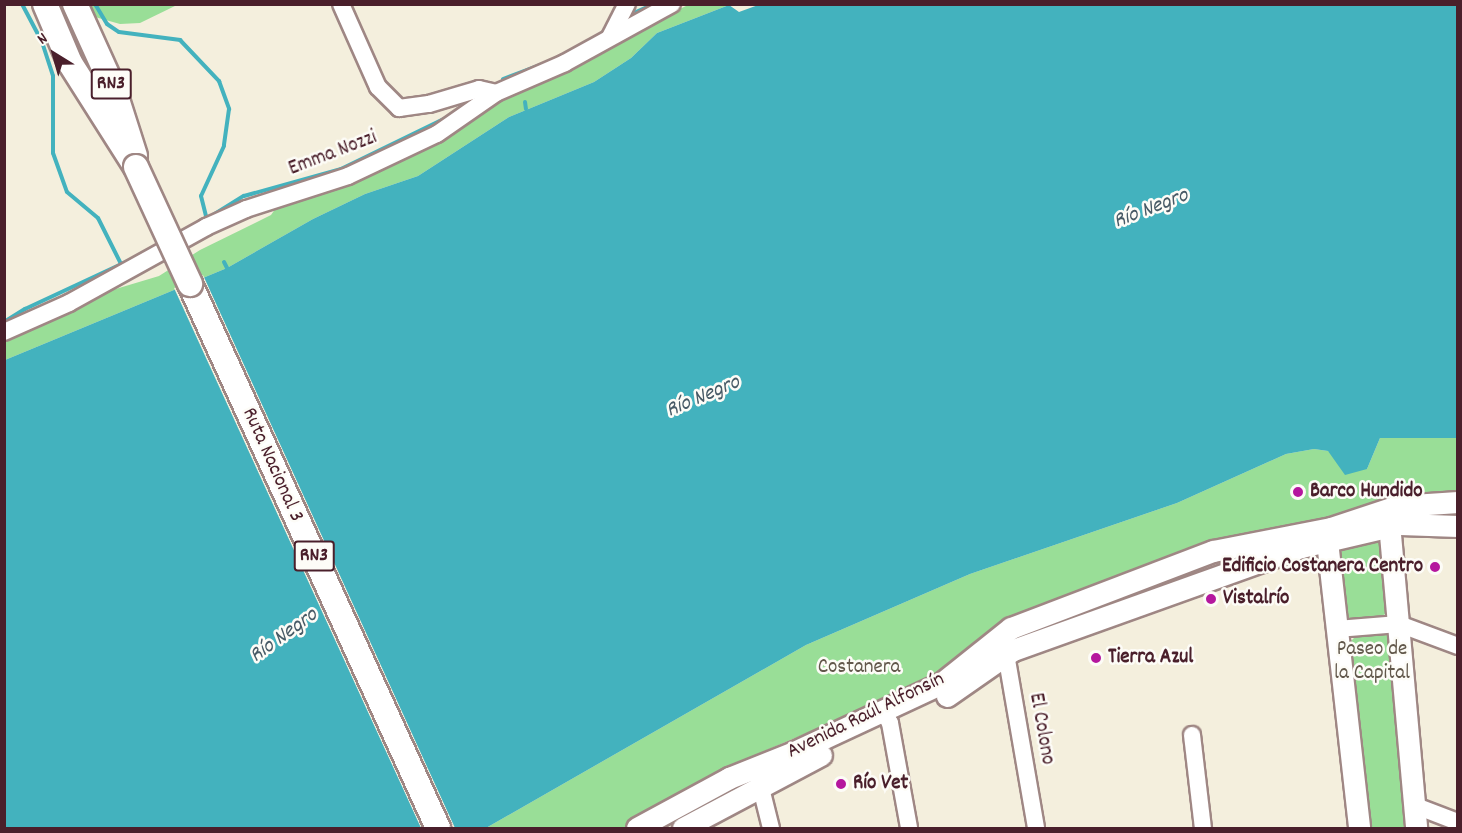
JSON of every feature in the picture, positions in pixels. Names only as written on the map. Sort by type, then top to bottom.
[{"type":"highway","name":"RN3","points":[[45,4],[70,63],[136,167]]},
{"type":"highway","name":"RN3","points":[[75,4],[134,143],[136,167]]},
{"type":"highway","name":"Ruta Nacional 3","points":[[136,167],[438,828]]},
{"type":"main road","points":[[1388,517],[1419,502],[1458,502]]},
{"type":"main road","points":[[1388,517],[1458,526]]},
{"type":"main road","points":[[1388,517],[1416,806],[1416,828]]},
{"type":"main road","name":"Avenida Raúl Alfonsín","points":[[638,828],[887,717],[1000,648],[1011,628],[1213,551],[1329,535],[1388,517]]},
{"type":"main road","points":[[1329,535],[1359,828]]},
{"type":"main road","name":"Avenida Raúl Alfonsín","points":[[682,828],[758,776]]},
{"type":"street","points":[[341,4],[378,87],[386,99],[399,108],[429,104],[479,88],[496,93]]},
{"type":"street","points":[[610,37],[627,4]]},
{"type":"street","name":"Emma Nozzi","points":[[4,332],[69,303],[206,227],[246,209],[354,173],[436,134],[496,93],[565,63],[672,4]]},
{"type":"street","points":[[1337,629],[1399,624],[1458,646]]},
{"type":"street","name":"El Colono","points":[[1000,648],[1036,828]]},
{"type":"street","points":[[887,717],[909,828]]},
{"type":"street","points":[[1192,735],[1203,828]]},
{"type":"street","points":[[758,776],[771,828]]},
{"type":"street","points":[[1416,806],[1458,822]]},
{"type":"green space","points":[[56,5],[66,5],[108,94],[99,98]]},
{"type":"green space","points":[[89,5],[177,5],[140,23],[120,24],[95,17]]},
{"type":"green space","points":[[688,5],[729,5],[657,33],[631,58],[594,82],[509,117],[418,176],[365,194],[313,219],[227,268],[5,360],[5,335],[69,303],[159,276],[200,250],[271,215],[280,202]]},
{"type":"green space","name":"Costanera","points":[[1380,438],[1457,438],[1457,495],[1440,494],[1010,621],[939,677],[755,755],[624,828],[486,828],[806,645],[970,574],[1177,503],[1286,454],[1314,449],[1328,451],[1367,469]]},
{"type":"green space","name":"Paseo de la Capital","points":[[1380,538],[1388,612],[1379,618],[1350,619],[1344,610],[1341,552],[1345,546]]},
{"type":"green space","name":"Paseo de la Capital","points":[[1383,632],[1391,637],[1407,828],[1368,828],[1348,644],[1357,635]]},
{"type":"water","name":"Río Negro","points":[[761,4],[1457,5],[1457,438],[1380,438],[1367,469],[1345,475],[1328,451],[1314,449],[1286,454],[1177,503],[970,574],[806,645],[486,828],[5,828],[5,360],[227,268],[313,219],[365,194],[418,176],[509,117],[594,82],[631,58],[657,33],[729,5],[739,12]]},
{"type":"pier","points":[[203,275],[455,828],[421,828],[174,288]]},
{"type":"waterway","points":[[22,4],[42,42],[53,76],[53,153],[67,192],[98,218],[121,264]]},
{"type":"waterway","points":[[95,4],[107,24],[119,32],[180,40],[219,81],[229,109],[224,146],[201,196],[207,220]]},
{"type":"waterway","points":[[636,12],[654,4]]},
{"type":"waterway","points":[[503,79],[548,62]]},
{"type":"waterway","points":[[525,102],[526,109]]},
{"type":"waterway","points":[[213,215],[244,196],[341,169],[446,118]]},
{"type":"waterway","points":[[4,322],[25,309],[130,260]]},
{"type":"waterway","points":[[224,262],[227,268]]},
{"type":"place","name":"Barco Hundido","points":[[1298,492]]},
{"type":"place","name":"Edificio Costanera Centro","points":[[1435,567]]},
{"type":"place","name":"Vistalrío","points":[[1211,599]]},
{"type":"place","name":"Tierra Azul","points":[[1096,658]]},
{"type":"place","name":"Río Vet","points":[[841,784]]}]
